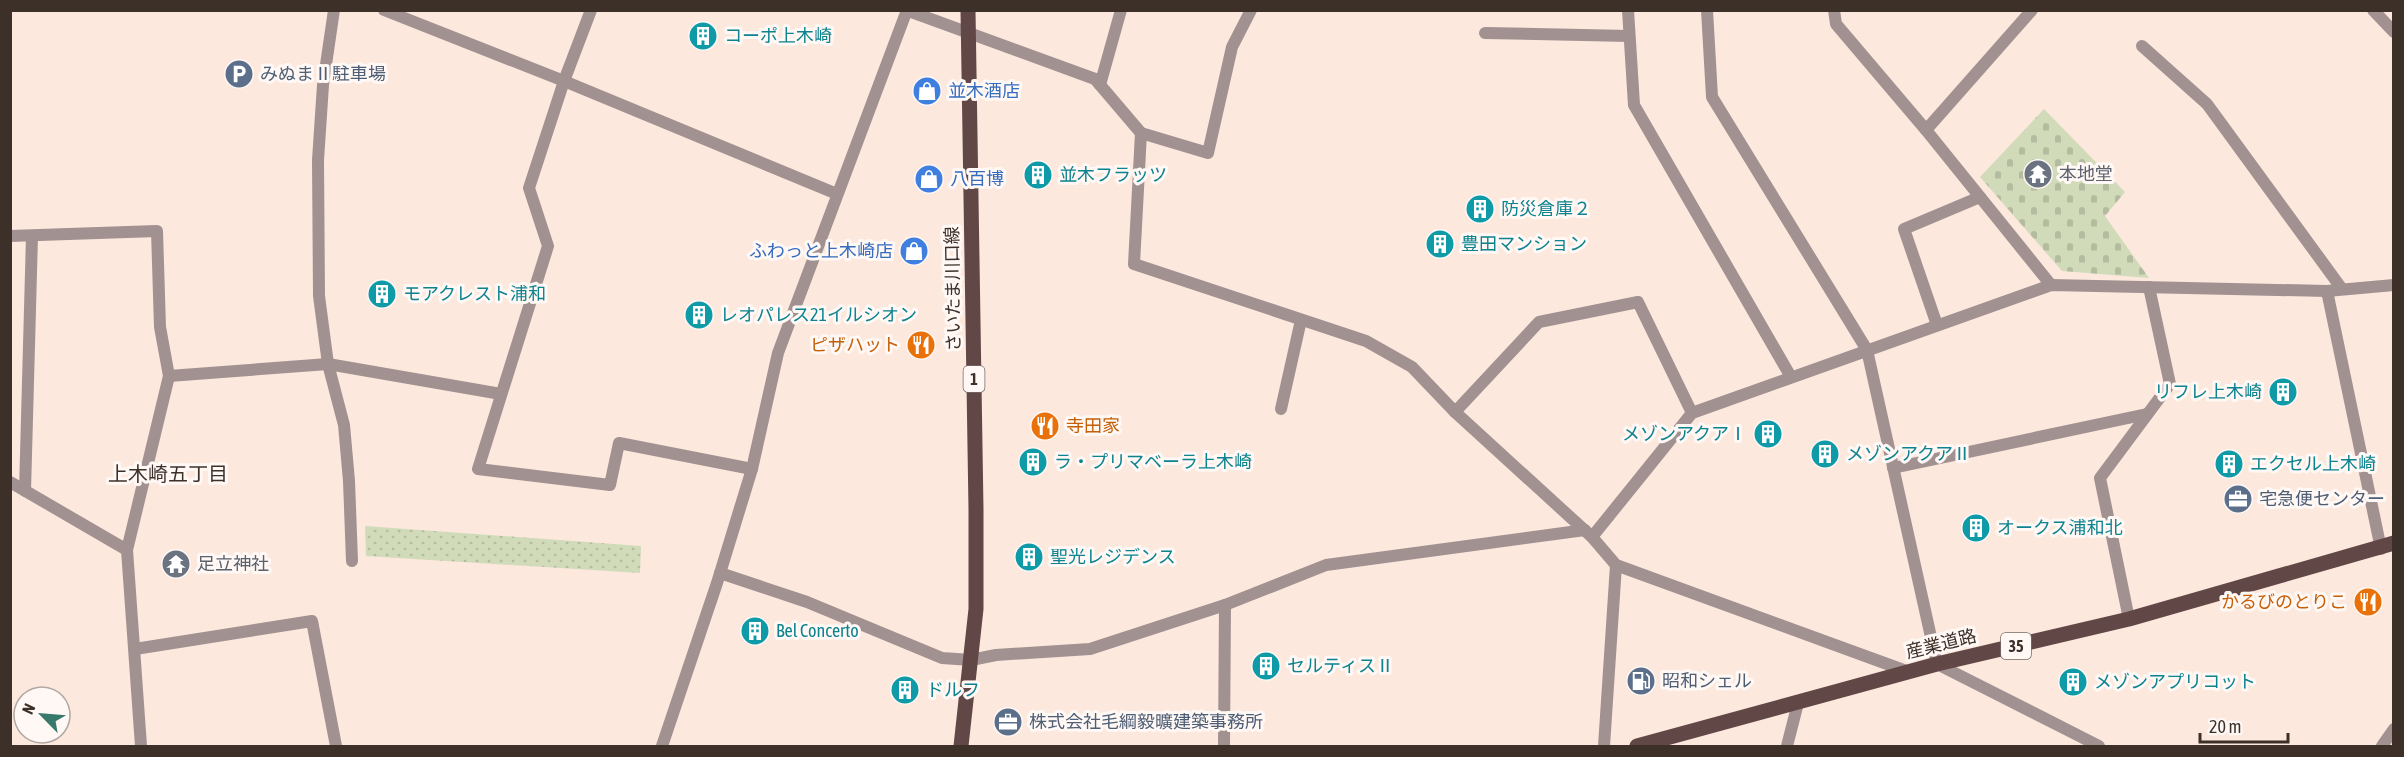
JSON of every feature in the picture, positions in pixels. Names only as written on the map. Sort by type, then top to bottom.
[{"type":"main road","name":"さいたま川口線","points":[[961,747],[975,609],[976,509],[968,10]]},
{"type":"main road","name":"産業道路","points":[[1637,747],[1937,664],[2129,620],[2387,546]]},
{"type":"street","points":[[334,10],[323,85],[318,160],[319,297],[328,364],[344,425],[352,561]]},
{"type":"street","points":[[384,10],[564,81],[837,194]]},
{"type":"street","points":[[591,10],[564,81],[529,188],[548,246],[478,469],[610,485],[619,443],[752,469]]},
{"type":"street","points":[[1100,85],[1121,10]]},
{"type":"street","points":[[662,747],[752,469],[778,353],[907,11],[1095,79],[1141,133],[1208,153],[1232,47],[1251,10]]},
{"type":"street","points":[[1628,10],[1634,105],[1791,377]]},
{"type":"street","points":[[1707,10],[1712,97],[1867,350],[1937,664],[2099,747]]},
{"type":"street","points":[[1834,10],[1836,24],[1926,130],[2051,285]]},
{"type":"street","points":[[1926,130],[2032,10]]},
{"type":"street","points":[[2373,10],[2394,32]]},
{"type":"street","points":[[1485,33],[1629,36]]},
{"type":"street","points":[[2142,46],[2207,104],[2342,290]]},
{"type":"street","points":[[1141,133],[1134,264],[1366,341],[1412,367],[1455,412],[1588,534],[1616,565],[1909,672]]},
{"type":"street","points":[[1937,325],[1904,229],[1980,197]]},
{"type":"street","points":[[10,236],[157,231],[160,327],[169,376],[127,550],[141,747]]},
{"type":"street","points":[[25,491],[32,236]]},
{"type":"street","points":[[720,573],[807,602],[942,658],[971,660],[996,655],[1090,649],[1226,605],[1326,565],[1588,534],[1692,412],[2051,285],[2327,291],[2394,285]]},
{"type":"street","points":[[2129,620],[2100,478],[2170,384],[2149,286]]},
{"type":"street","points":[[2327,291],[2387,546]]},
{"type":"street","points":[[1455,412],[1539,322],[1638,303],[1692,412]]},
{"type":"street","points":[[1281,409],[1301,320]]},
{"type":"street","points":[[169,376],[328,364],[501,394]]},
{"type":"street","points":[[1893,468],[2147,414]]},
{"type":"street","points":[[10,482],[127,550]]},
{"type":"street","points":[[1604,747],[1616,565]]},
{"type":"street","points":[[1224,747],[1226,605]]},
{"type":"street","points":[[135,649],[312,621],[336,747]]},
{"type":"street","points":[[1787,747],[1798,703]]},
{"type":"street","points":[[2382,747],[2394,729]]},
{"type":"green space","points":[[2044,109],[2125,192],[2105,216],[2149,278],[2062,271],[1980,177]]},
{"type":"green space","points":[[365,526],[641,546],[640,573],[366,556]]},
{"type":"place","name":"コーポ上木崎","points":[[703,36]]},
{"type":"place","name":"みぬまⅡ駐車場","points":[[239,74]]},
{"type":"place","name":"並木酒店","points":[[927,91]]},
{"type":"place","name":"本地堂","points":[[2038,174]]},
{"type":"place","name":"並木フラッツ","points":[[1038,175]]},
{"type":"place","name":"八百博","points":[[929,179]]},
{"type":"place","name":"防災倉庫２","points":[[1480,209]]},
{"type":"place","name":"豊田マンション","points":[[1440,244]]},
{"type":"place","name":"ふわっと上木崎店","points":[[914,251]]},
{"type":"place","name":"モアクレスト浦和","points":[[382,294]]},
{"type":"place","name":"レオパレス21イルシオン","points":[[699,315]]},
{"type":"place","name":"ピザハット","points":[[921,345]]},
{"type":"place","name":"リフレ上木崎","points":[[2283,392]]},
{"type":"place","name":"寺田家","points":[[1045,426]]},
{"type":"place","name":"メゾンアクアⅠ","points":[[1768,434]]},
{"type":"place","name":"メゾンアクアⅡ","points":[[1825,454]]},
{"type":"place","name":"ラ・プリマベーラ上木崎","points":[[1033,462]]},
{"type":"place","name":"エクセル上木崎","points":[[2229,464]]},
{"type":"place","name":"宅急便センター","points":[[2238,499]]},
{"type":"place","name":"オークス浦和北","points":[[1976,528]]},
{"type":"place","name":"聖光レジデンス","points":[[1029,557]]},
{"type":"place","name":"足立神社","points":[[176,564]]},
{"type":"place","name":"かるびのとりこ","points":[[2368,602]]},
{"type":"place","name":"Bel Concerto","points":[[755,631]]},
{"type":"place","name":"セルティスⅡ","points":[[1266,666]]},
{"type":"place","name":"昭和シェル","points":[[1641,681]]},
{"type":"place","name":"メゾンアプリコット","points":[[2073,682]]},
{"type":"place","name":"ドルフ","points":[[905,690]]},
{"type":"place","name":"株式会社毛綱毅曠建築事務所","points":[[1008,722]]},
{"type":"district","name":"上木崎五丁目","points":[[168,474]]}]
